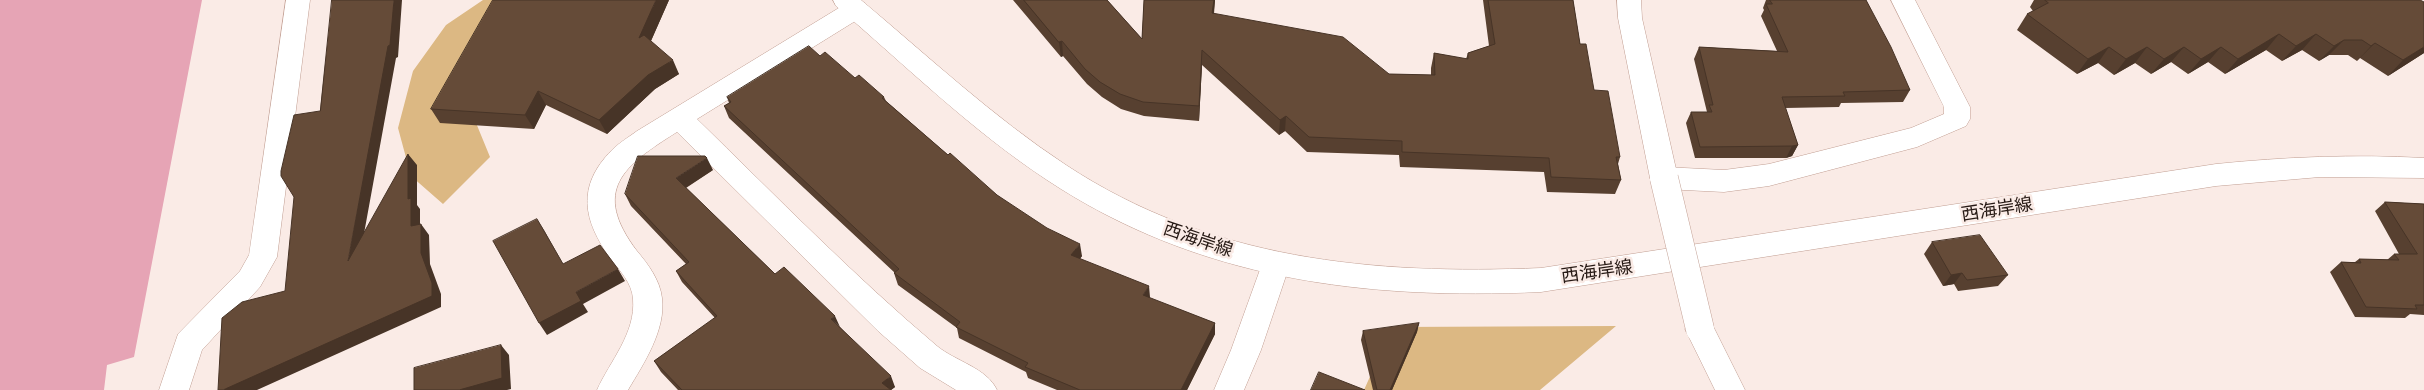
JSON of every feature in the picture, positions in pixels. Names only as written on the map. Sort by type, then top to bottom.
[{"type":"street","points":[[174,390],[189,343],[250,279],[263,257],[298,0]]},
{"type":"street","points":[[1629,0],[1630,18],[1664,178],[1700,329],[1730,390]]},
{"type":"street","points":[[1664,178],[1724,180],[1769,175],[1917,137],[1957,119],[1957,107],[1903,0]]},
{"type":"street","points":[[612,390],[644,331],[648,307],[646,288],[638,273],[604,227],[600,211],[601,192],[619,160],[646,138],[851,4]]},
{"type":"street","name":"西海岸線","points":[[851,4],[1020,146],[1073,183],[1125,211],[1182,236],[1276,264],[1341,277],[1383,281],[1466,284],[1541,280],[2216,175],[2291,168],[2360,165],[2424,168]]},
{"type":"street","points":[[679,118],[888,322],[931,359],[982,390]]},
{"type":"street","points":[[1229,390],[1246,350],[1276,264]]},
{"type":"shaded area","points":[[0,0],[202,0],[134,357],[107,365],[104,390],[0,390]]},
{"type":"shaded area","points":[[483,0],[529,0],[474,118],[490,157],[443,204],[411,176],[398,128],[413,71],[446,25]]},
{"type":"shaded area","points":[[1616,326],[1540,390],[1364,390],[1392,327]]},
{"type":"building","points":[[332,0],[394,0],[390,45],[388,46],[348,261],[408,154],[408,199],[411,198],[411,226],[421,224],[421,253],[432,283],[432,296],[223,390],[218,390],[222,318],[242,302],[285,291],[294,197],[281,176],[281,171],[294,115],[320,111]]},
{"type":"building","points":[[493,0],[656,0],[639,38],[644,35],[673,60],[648,75],[599,120],[538,91],[525,115],[431,109]]},
{"type":"building","points":[[1024,0],[1107,0],[1142,39],[1144,0],[1214,0],[1212,13],[1343,37],[1389,74],[1435,75],[1434,53],[1468,59],[1468,53],[1495,44],[1488,0],[1573,0],[1580,44],[1586,44],[1594,90],[1608,91],[1620,157],[1616,157],[1621,180],[1551,177],[1549,158],[1402,152],[1402,141],[1309,137],[1286,116],[1280,120],[1202,50],[1199,106],[1143,102],[1120,94],[1100,82],[1085,69],[1062,41],[1059,42]]},
{"type":"building","points":[[1770,0],[1866,0],[1891,47],[1910,90],[1843,92],[1845,96],[1782,97],[1798,145],[1700,147],[1691,112],[1712,112],[1709,105],[1713,105],[1699,47],[1788,52],[1766,4],[1772,4]]},
{"type":"building","points":[[2045,0],[2420,0],[2424,2],[2424,47],[2403,60],[2375,43],[2371,46],[2362,40],[2344,40],[2334,46],[2316,34],[2296,46],[2279,34],[2238,59],[2221,47],[2201,59],[2184,47],[2164,59],[2147,47],[2126,59],[2109,47],[2088,59],[2027,14],[2048,3]]},
{"type":"building","points":[[809,46],[820,56],[825,52],[855,78],[859,75],[884,97],[882,98],[948,155],[950,153],[997,195],[1047,228],[1080,244],[1071,255],[1149,286],[1143,295],[1215,323],[1181,390],[1080,390],[1025,367],[1028,363],[956,327],[960,322],[894,273],[899,269],[724,106],[731,102],[727,97]]},
{"type":"building","points":[[638,156],[705,156],[707,158],[676,178],[775,274],[784,267],[835,316],[831,319],[891,376],[882,383],[891,390],[682,390],[654,361],[717,316],[676,271],[689,262],[625,194]]},
{"type":"building","points":[[2385,202],[2424,204],[2424,305],[2415,305],[2417,309],[2366,307],[2341,262],[2361,263],[2359,259],[2399,260],[2394,254],[2417,254]]},
{"type":"building","points":[[537,219],[563,264],[600,245],[618,269],[576,292],[581,301],[539,323],[493,241]]},
{"type":"building","points":[[1980,235],[2008,275],[1967,280],[1962,273],[1951,275],[1932,242]]},
{"type":"building","points":[[1419,323],[1390,390],[1377,390],[1363,331]]},
{"type":"building","points":[[501,345],[502,378],[459,390],[414,390],[414,368]]},
{"type":"building","points":[[1319,372],[1365,390],[1311,390]]}]
